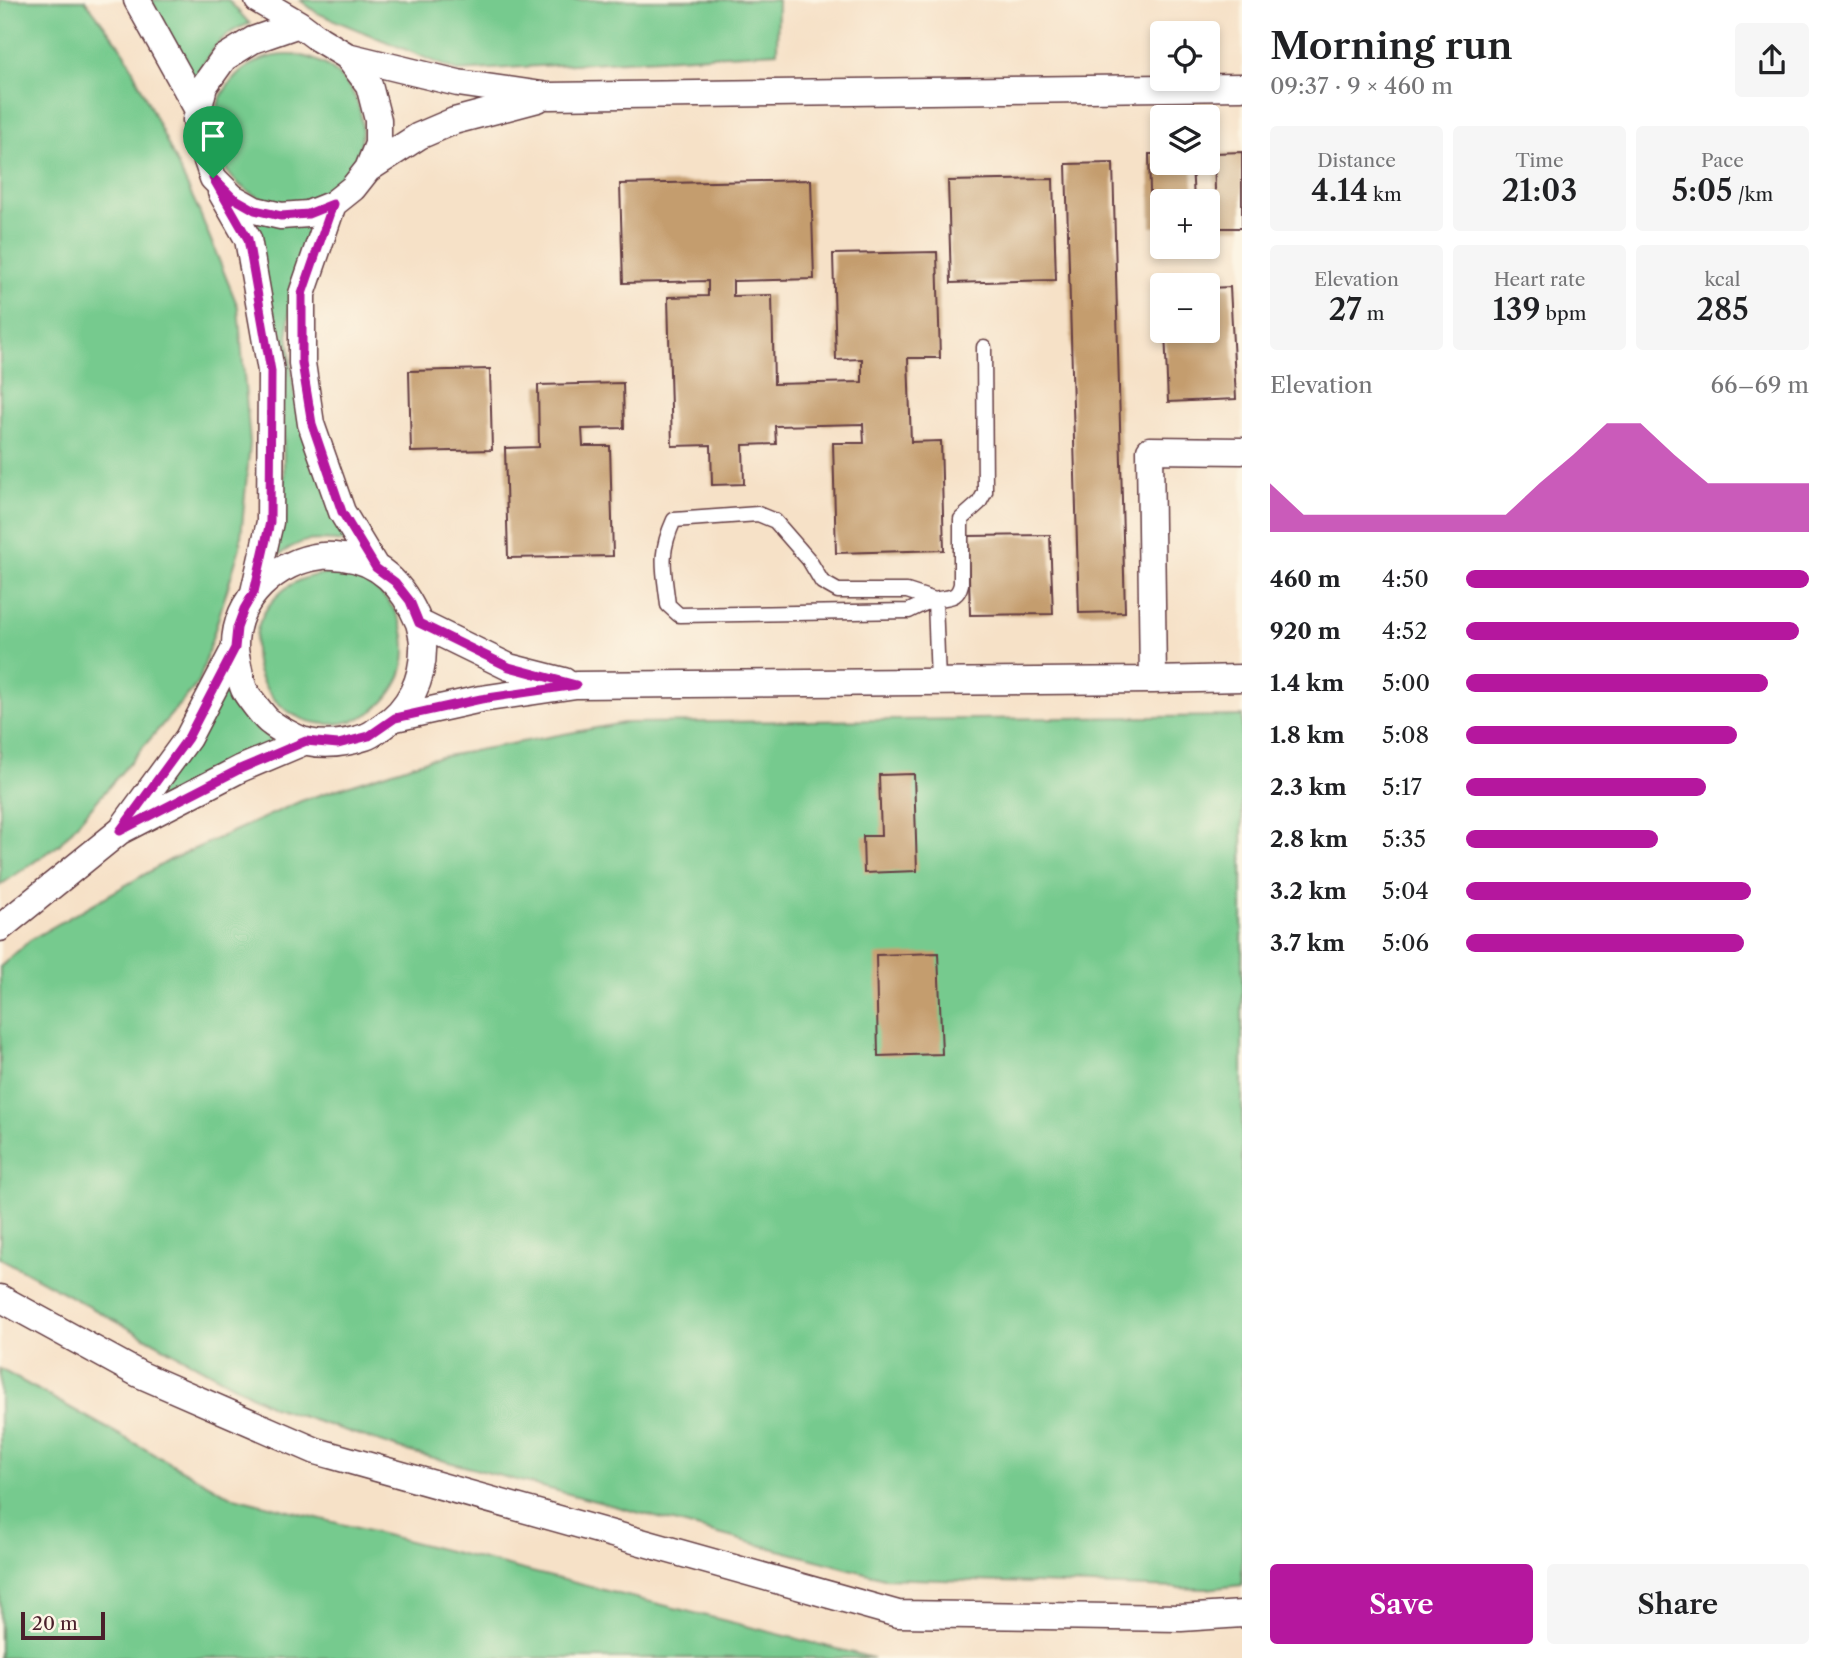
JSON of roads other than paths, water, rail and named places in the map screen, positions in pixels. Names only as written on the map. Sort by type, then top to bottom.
[{"type":"street","points":[[137,0],[198,110]]},
{"type":"street","points":[[258,0],[347,56],[458,83],[550,96],[1242,87]]},
{"type":"street","points":[[254,592],[270,522],[271,371],[248,239],[213,178],[196,120],[204,86],[224,58],[253,40],[299,24]]},
{"type":"street","points":[[213,178],[232,197],[255,210],[281,216],[308,214],[333,204],[354,188],[368,169],[378,145],[378,120],[369,85],[347,56]]},
{"type":"street","points":[[368,169],[419,136],[454,121],[550,96]]},
{"type":"street","points":[[333,204],[302,294],[302,363],[312,424],[342,512],[376,568]]},
{"type":"street","points":[[1153,680],[1150,450],[1242,451]]},
{"type":"street","points":[[324,555],[351,558],[376,568],[395,582],[410,601],[419,623],[424,648],[421,674],[411,698],[395,718],[369,736],[338,744],[306,741],[269,722],[244,689],[235,648],[237,628],[254,592],[273,573],[297,561],[324,555]]},
{"type":"street","points":[[419,623],[509,667],[576,685]]},
{"type":"street","points":[[120,831],[188,738],[235,648]]},
{"type":"street","points":[[395,718],[481,699],[576,685],[1242,678]]},
{"type":"street","points":[[0,928],[120,831],[240,769],[306,741]]},
{"type":"street","points":[[0,1298],[139,1374],[316,1451],[898,1614],[1181,1618],[1242,1614]]},
{"type":"lane","points":[[935,600],[907,590],[838,591],[822,582],[809,560],[775,521],[758,514],[674,520],[666,539],[662,560],[668,605],[679,615],[909,611],[959,593],[961,519],[979,503],[985,492],[984,347]]},
{"type":"lane","points":[[935,600],[938,682]]}]
